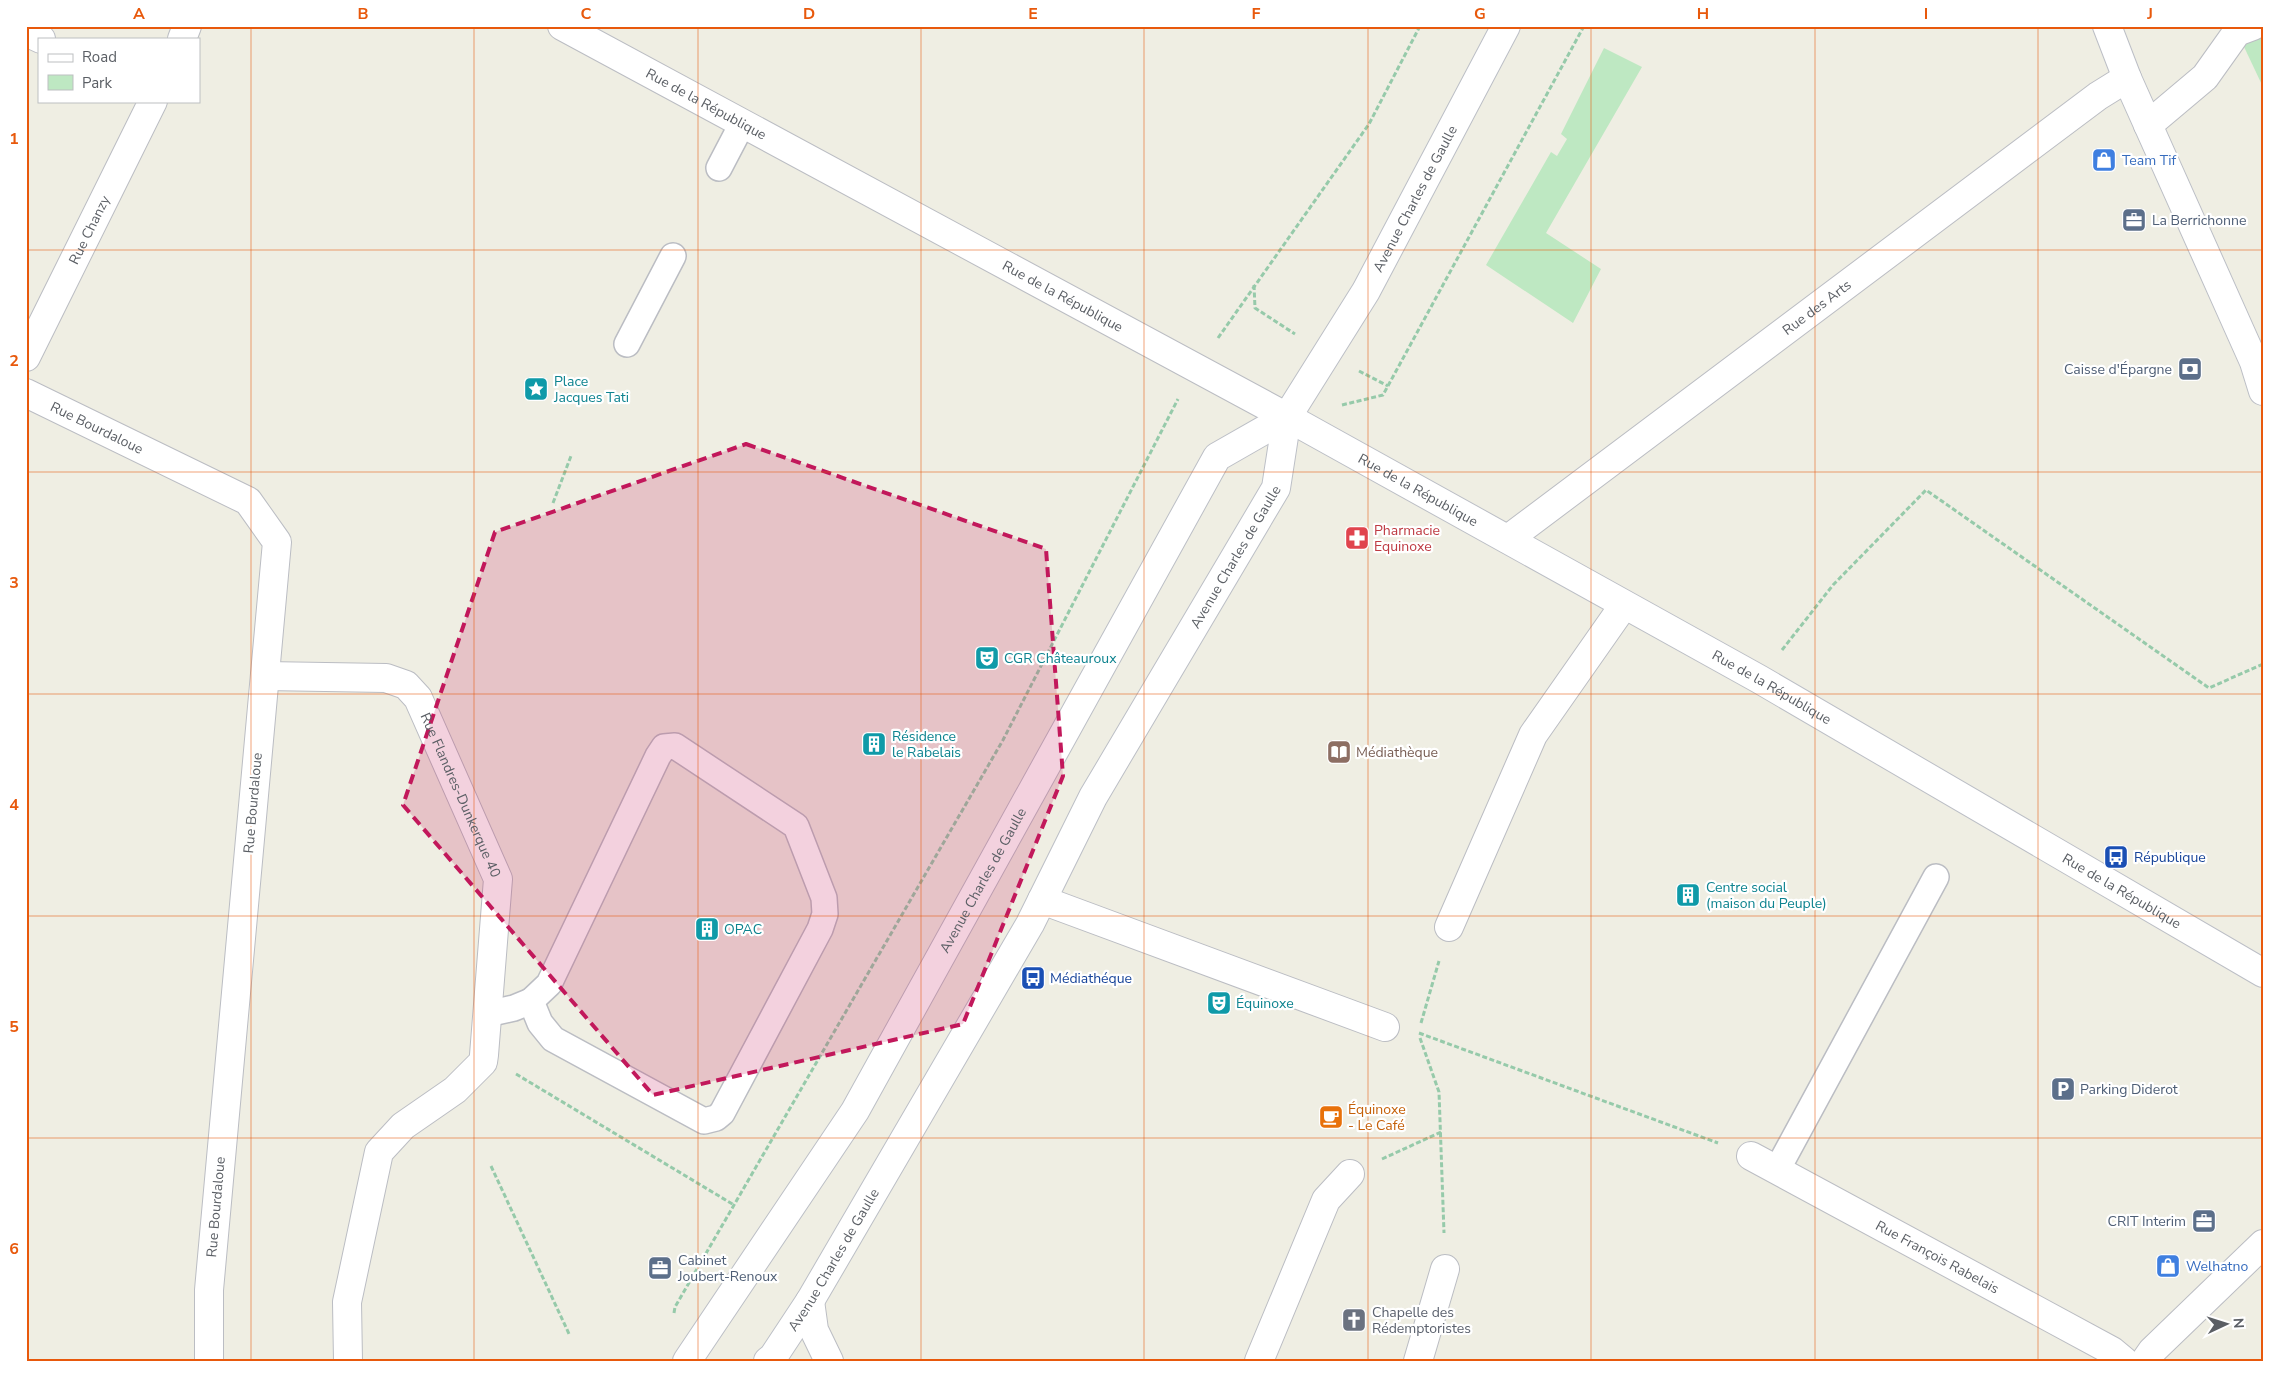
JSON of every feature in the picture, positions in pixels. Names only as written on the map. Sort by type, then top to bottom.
[{"type":"street","points":[[182,38],[187,26]]},
{"type":"street","name":"Rue de la République","points":[[562,26],[1288,417],[1759,679],[2263,973]]},
{"type":"street","name":"Avenue Charles de Gaulle","points":[[768,1361],[774,1356],[810,1301],[1042,900],[1093,797],[1276,488],[1288,417],[1366,291],[1506,26]]},
{"type":"street","points":[[2107,26],[2127,78],[2254,362],[2263,391]]},
{"type":"street","points":[[2148,125],[2204,77],[2236,32],[2253,26]]},
{"type":"street","points":[[26,32],[38,38]]},
{"type":"street","name":"Rue des Arts","points":[[1508,540],[2098,96],[2127,78]]},
{"type":"street","name":"Rue Chanzy","points":[[26,357],[153,102]]},
{"type":"street","name":"Rue Bourdaloue","points":[[26,392],[248,501],[277,542],[209,1290],[209,1361]]},
{"type":"street","name":"Avenue Charles de Gaulle","points":[[687,1361],[855,1111],[1217,457],[1288,417]]},
{"type":"street","points":[[1449,927],[1533,735],[1624,605]]},
{"type":"street","name":"Rue Flandres-Dunkerque 40","points":[[265,676],[386,678],[406,685],[418,698],[498,879],[483,1062],[456,1090],[403,1126],[379,1152],[347,1302],[348,1361]]},
{"type":"street","points":[[1042,900],[1385,1027]]},
{"type":"street","name":"Rue François Rabelais","points":[[1751,1156],[2112,1351],[2124,1361]]},
{"type":"street","points":[[1259,1361],[1326,1200],[1350,1174]]},
{"type":"street","points":[[2145,1361],[2152,1351],[2263,1244]]},
{"type":"street","points":[[1418,1361],[1445,1269]]},
{"type":"street","points":[[810,1301],[814,1330],[829,1361]]},
{"type":"lane","points":[[719,168],[742,124]]},
{"type":"lane","points":[[628,344],[673,256]]},
{"type":"lane","points":[[487,1014],[514,1008],[531,1001],[549,984],[664,747],[674,746],[796,826],[824,898],[825,914],[816,938],[722,1113],[716,1118],[704,1121],[553,1039],[540,1023],[531,1001]]},
{"type":"lane","points":[[1777,1170],[1936,877]]},
{"type":"path","points":[[1288,417],[1383,395],[1584,26]]},
{"type":"path","points":[[553,503],[571,456]]},
{"type":"path","points":[[1759,679],[1833,585],[1926,490],[2209,688],[2263,664]]},
{"type":"path","points":[[674,1315],[675,1307],[1003,740]]},
{"type":"path","points":[[1445,1269],[1439,1092],[1418,1033],[1449,927]]},
{"type":"path","points":[[1385,1027],[1418,1033],[1751,1156]]},
{"type":"path","points":[[484,1055],[734,1205]]},
{"type":"path","points":[[1350,1174],[1441,1132]]},
{"type":"path","points":[[491,1166],[570,1336]]},
{"type":"highlighted area","points":[[746,444],[1046,549],[1063,776],[963,1024],[653,1095],[403,805],[495,532]]},
{"type":"green space","points":[[2263,26],[2263,87],[2237,32]]},
{"type":"green space","points":[[1604,48],[1642,67],[1546,233],[1601,269],[1573,323],[1486,265],[1551,152],[1557,156],[1567,139],[1561,134]]},
{"type":"place","name":"Team Tif","points":[[2104,160]]},
{"type":"place","name":"La Berrichonne","points":[[2134,220]]},
{"type":"place","name":"Caisse d'Épargne","points":[[2190,369]]},
{"type":"place","name":"Place Jacques Tati","points":[[536,389]]},
{"type":"place","name":"Pharmacie Equinoxe","points":[[1357,538]]},
{"type":"place","name":"CGR Châteauroux","points":[[987,658]]},
{"type":"place","name":"Résidence le Rabelais","points":[[874,744]]},
{"type":"place","name":"Médiathèque","points":[[1339,752]]},
{"type":"place","name":"République","points":[[2116,857]]},
{"type":"place","name":"Centre social (maison du Peuple)","points":[[1688,895]]},
{"type":"place","name":"OPAC","points":[[707,929]]},
{"type":"place","name":"Médiathéque","points":[[1033,978]]},
{"type":"place","name":"Équinoxe","points":[[1219,1003]]},
{"type":"place","name":"Parking Diderot","points":[[2063,1089]]},
{"type":"place","name":"Équinoxe - Le Café","points":[[1331,1117]]},
{"type":"place","name":"CRIT Interim","points":[[2204,1221]]},
{"type":"place","name":"Welhatno","points":[[2168,1266]]},
{"type":"place","name":"Cabinet Joubert-Renoux","points":[[660,1268]]},
{"type":"place","name":"Chapelle des Rédemptoristes","points":[[1354,1320]]}]
